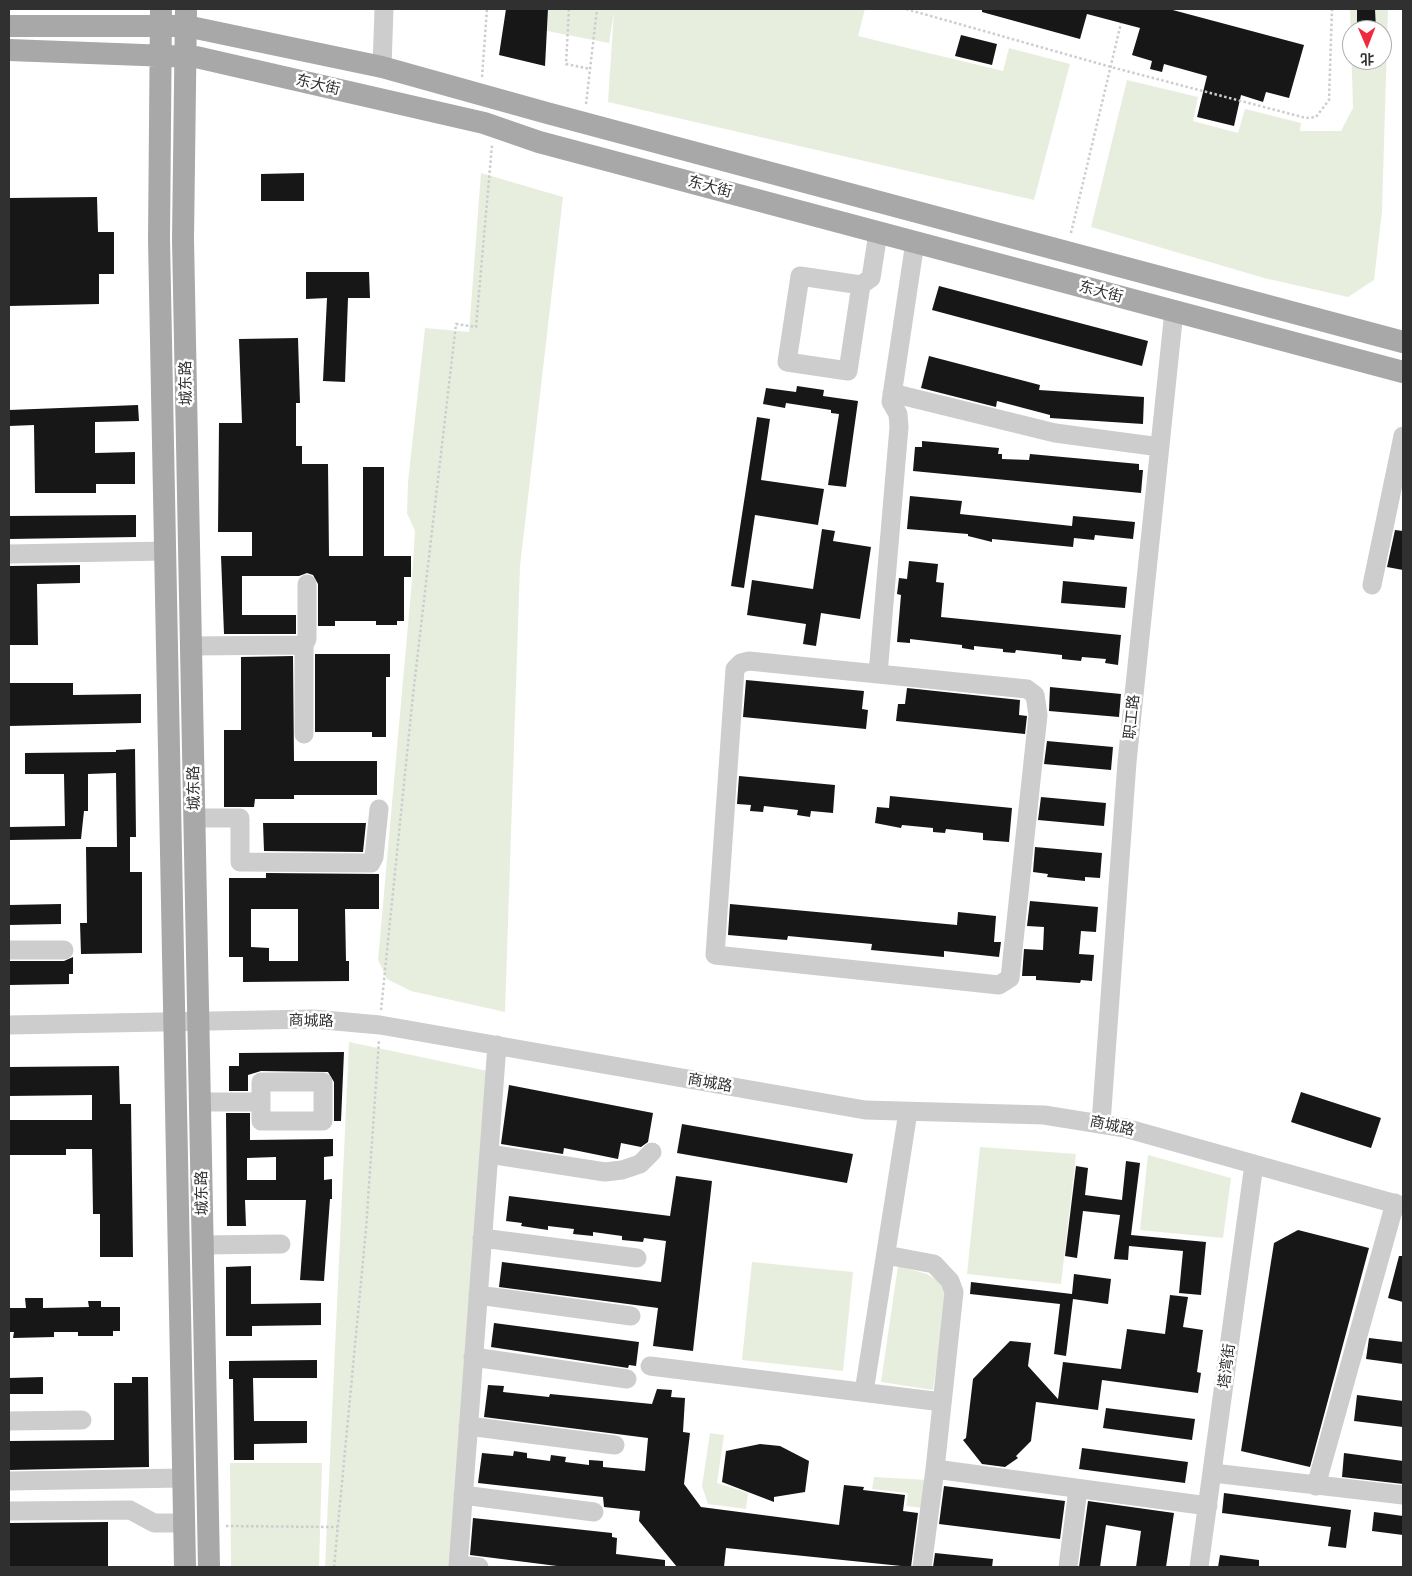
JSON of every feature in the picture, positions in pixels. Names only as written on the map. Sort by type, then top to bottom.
[{"type":"main road","name":"城东路","points":[[161,17],[159,239],[184,1567]]},
{"type":"main road","name":"东大街","points":[[9,26],[186,17],[382,67],[584,123],[1403,342]]},
{"type":"main road","name":"城东路","points":[[186,17],[187,57],[183,239],[209,1567]]},
{"type":"main road","name":"东大街","points":[[9,50],[187,57],[494,126],[539,142],[1403,372]]},
{"type":"street","points":[[382,67],[384,9]]},
{"type":"street","points":[[861,285],[848,371],[787,362],[800,276],[861,285],[871,278],[878,232]]},
{"type":"street","points":[[878,674],[899,428],[898,414],[890,402],[915,242]]},
{"type":"street","name":"职工路","points":[[1101,1123],[1127,762],[1174,311]]},
{"type":"street","points":[[892,393],[1056,433],[1160,447]]},
{"type":"street","points":[[1372,585],[1403,436]]},
{"type":"street","points":[[9,554],[165,551]]},
{"type":"street","points":[[304,734],[304,645],[307,639],[307,584]]},
{"type":"street","points":[[191,646],[304,645]]},
{"type":"street","points":[[749,661],[878,674],[1028,689],[1035,695],[1038,715],[1010,978],[999,985],[715,954],[735,669],[740,663],[749,661]]},
{"type":"street","points":[[194,818],[240,818],[240,862],[371,863],[374,857],[379,809]]},
{"type":"street","points":[[9,950],[64,950]]},
{"type":"street","name":"商城路","points":[[9,1026],[313,1019],[380,1025],[865,1110],[1044,1115],[1101,1123],[1125,1128],[1399,1205]]},
{"type":"street","points":[[479,1567],[458,1566],[497,1046]]},
{"type":"street","points":[[200,1102],[261,1102]]},
{"type":"street","points":[[864,1392],[908,1112]]},
{"type":"street","points":[[489,1154],[605,1172],[622,1170],[640,1164],[652,1152]]},
{"type":"street","name":"塔湾街","points":[[1199,1567],[1254,1164]]},
{"type":"street","points":[[1316,1486],[1399,1205]]},
{"type":"street","points":[[482,1238],[637,1258]]},
{"type":"street","points":[[203,1245],[281,1244]]},
{"type":"street","points":[[886,1256],[934,1264],[950,1281],[954,1292],[935,1469],[922,1567]]},
{"type":"street","points":[[478,1295],[631,1316]]},
{"type":"street","points":[[473,1357],[627,1379]]},
{"type":"street","points":[[650,1366],[942,1402]]},
{"type":"street","points":[[9,1421],[82,1420]]},
{"type":"street","points":[[468,1426],[615,1445]]},
{"type":"street","points":[[935,1469],[1208,1506]]},
{"type":"street","points":[[1213,1473],[1403,1495]]},
{"type":"street","points":[[9,1480],[183,1478]]},
{"type":"street","points":[[1068,1567],[1078,1489]]},
{"type":"street","points":[[463,1495],[594,1512]]},
{"type":"street","points":[[9,1511],[130,1510],[154,1523],[184,1523]]},
{"type":"path","points":[[481,95],[487,9]]},
{"type":"path","points":[[569,9],[566,64],[590,69]]},
{"type":"path","points":[[584,123],[597,9]]},
{"type":"path","points":[[906,9],[1110,67],[1306,118],[1316,116],[1329,100],[1332,9]]},
{"type":"path","points":[[1067,252],[1121,23]]},
{"type":"path","points":[[334,1567],[366,1229],[380,1025],[413,695],[456,324],[476,327],[494,126]]},
{"type":"path","points":[[208,1526],[337,1527]]},
{"type":"green space","points":[[548,9],[865,9],[858,36],[1003,71],[1009,48],[1070,64],[1034,200],[608,102],[614,12],[609,43],[547,31]]},
{"type":"green space","points":[[1350,9],[1388,9],[1388,20],[1350,20]]},
{"type":"green space","points":[[1352,70],[1386,70],[1382,211],[1374,280],[1348,297],[1264,278],[1091,227],[1127,80],[1198,97],[1193,121],[1238,133],[1245,109],[1301,123],[1300,131],[1341,131],[1353,108]]},
{"type":"green space","points":[[481,173],[563,197],[520,566],[505,1012],[411,991],[387,979],[378,960],[412,580],[415,531],[407,513],[408,482],[425,328],[469,332]]},
{"type":"green space","points":[[349,1042],[488,1071],[449,1567],[325,1567]]},
{"type":"green space","points":[[980,1147],[1076,1154],[1061,1284],[967,1274]]},
{"type":"green space","points":[[1148,1155],[1231,1178],[1223,1238],[1140,1230]]},
{"type":"green space","points":[[752,1262],[853,1272],[843,1371],[742,1360]]},
{"type":"green space","points":[[898,1266],[927,1274],[938,1281],[947,1294],[933,1390],[881,1382]]},
{"type":"green space","points":[[710,1433],[724,1435],[717,1483],[748,1493],[746,1509],[708,1504],[702,1486]]},
{"type":"green space","points":[[230,1463],[322,1463],[319,1567],[231,1567]]},
{"type":"green space","points":[[874,1477],[927,1480],[924,1508],[906,1506],[908,1493],[872,1489]]},
{"type":"building","points":[[506,9],[548,9],[545,66],[499,55]]},
{"type":"building","points":[[982,9],[1169,9],[1304,45],[1289,98],[1266,92],[1263,102],[1241,95],[1234,126],[1197,117],[1207,76],[1164,64],[1162,72],[1150,69],[1152,61],[1132,55],[1140,28],[1087,14],[1080,39],[982,12]]},
{"type":"building","points":[[1357,9],[1375,9],[1376,20],[1357,20]]},
{"type":"building","points":[[961,35],[997,44],[992,65],[955,56]]},
{"type":"building","points":[[304,173],[304,201],[261,201],[261,174]]},
{"type":"building","points":[[97,197],[98,232],[114,232],[114,274],[99,274],[99,304],[9,306],[9,198]]},
{"type":"building","points":[[306,272],[369,272],[370,298],[348,298],[345,382],[323,381],[327,298],[306,299]]},
{"type":"building","points":[[939,286],[1148,341],[1142,366],[932,310]]},
{"type":"building","points":[[298,338],[300,403],[296,403],[296,446],[302,446],[302,464],[328,464],[329,556],[363,556],[363,467],[384,467],[384,556],[411,556],[411,577],[404,577],[404,621],[397,621],[397,625],[376,625],[376,621],[335,621],[335,626],[318,626],[318,584],[313,575],[307,573],[299,576],[242,576],[242,615],[296,615],[296,634],[224,634],[221,556],[252,556],[252,532],[218,532],[219,423],[242,423],[239,339]]},
{"type":"building","points":[[929,356],[1040,385],[1039,390],[1144,397],[1143,424],[1050,418],[1050,415],[997,401],[996,407],[921,388]]},
{"type":"building","points":[[797,386],[824,390],[823,396],[858,401],[846,487],[828,485],[839,414],[831,413],[831,410],[786,403],[785,408],[763,404],[766,388],[796,392]]},
{"type":"building","points":[[138,405],[139,421],[95,422],[95,453],[135,452],[135,484],[96,484],[96,493],[35,493],[34,425],[9,426],[9,410]]},
{"type":"building","points":[[757,417],[770,419],[761,480],[824,489],[818,525],[755,515],[744,588],[731,586]]},
{"type":"building","points":[[922,441],[999,448],[998,454],[1002,454],[1002,459],[1029,460],[1030,454],[1139,464],[1139,470],[1143,470],[1141,493],[913,471],[915,447],[922,447]]},
{"type":"building","points":[[910,496],[962,501],[960,514],[1072,526],[1073,516],[1135,522],[1133,539],[1095,535],[1094,540],[1074,538],[1073,547],[992,539],[992,542],[968,536],[968,534],[907,529]]},
{"type":"building","points":[[136,515],[136,537],[9,539],[9,516]]},
{"type":"building","points":[[822,529],[835,531],[833,541],[871,547],[860,619],[821,613],[816,646],[803,644],[806,624],[747,615],[752,580],[813,589]]},
{"type":"building","points":[[1395,530],[1403,531],[1403,570],[1387,567]]},
{"type":"building","points":[[909,561],[938,564],[936,582],[944,583],[941,617],[1121,635],[1118,665],[1105,663],[1106,659],[1082,657],[1081,661],[1062,659],[1062,655],[1016,650],[1015,653],[1003,652],[1003,649],[974,646],[974,650],[962,648],[962,645],[910,639],[910,643],[897,642],[901,595],[897,594],[899,578],[907,579]]},
{"type":"building","points":[[80,565],[80,583],[37,584],[38,645],[10,645],[9,566]]},
{"type":"building","points":[[1063,581],[1127,587],[1125,608],[1061,603]]},
{"type":"building","points":[[315,654],[390,654],[390,677],[386,677],[386,737],[372,737],[372,732],[315,732]]},
{"type":"building","points":[[293,656],[294,761],[377,761],[377,795],[294,795],[294,799],[255,799],[254,807],[224,807],[224,730],[241,730],[241,657]]},
{"type":"building","points":[[746,680],[864,691],[862,709],[868,710],[866,729],[743,717]]},
{"type":"building","points":[[9,683],[73,683],[73,695],[141,694],[141,723],[9,726]]},
{"type":"building","points":[[1050,687],[1121,694],[1119,717],[1049,711]]},
{"type":"building","points":[[907,688],[1020,700],[1019,715],[1027,716],[1025,734],[896,721],[898,704],[905,704]]},
{"type":"building","points":[[1047,741],[1113,747],[1111,770],[1044,764]]},
{"type":"building","points":[[135,749],[136,837],[130,837],[130,872],[142,872],[142,953],[81,954],[80,923],[87,923],[86,847],[117,847],[116,773],[88,774],[88,811],[84,811],[81,839],[9,840],[9,827],[65,826],[64,774],[25,774],[25,753],[116,752],[116,750]]},
{"type":"building","points":[[739,776],[835,785],[833,813],[811,811],[810,817],[797,815],[798,810],[764,806],[763,812],[750,811],[751,805],[737,804]]},
{"type":"building","points":[[890,796],[1012,808],[1009,842],[983,840],[983,833],[946,829],[945,833],[933,832],[933,828],[902,825],[901,828],[875,823],[877,807],[889,808]]},
{"type":"building","points":[[1041,797],[1106,803],[1104,826],[1038,820]]},
{"type":"building","points":[[263,823],[366,823],[363,852],[264,851]]},
{"type":"building","points":[[1035,847],[1102,853],[1100,878],[1085,877],[1085,881],[1047,877],[1048,874],[1033,872]]},
{"type":"building","points":[[266,873],[379,874],[379,909],[345,909],[346,961],[349,961],[349,981],[243,982],[243,957],[229,957],[229,878],[266,878]],"holes":[[[251,909],[298,909],[298,961],[269,961],[269,948],[251,947]]]},
{"type":"building","points":[[1030,901],[1098,907],[1096,932],[1081,931],[1079,954],[1094,955],[1092,981],[1081,980],[1080,983],[1036,980],[1036,976],[1022,976],[1024,949],[1043,950],[1044,927],[1027,926]]},
{"type":"building","points":[[61,904],[61,924],[9,925],[9,905]]},
{"type":"building","points":[[730,904],[957,925],[958,912],[996,916],[994,942],[1001,942],[999,957],[944,951],[944,957],[871,950],[872,944],[788,936],[787,940],[728,935]]},
{"type":"building","points":[[73,957],[73,974],[69,974],[69,984],[9,985],[9,961],[64,961]]},
{"type":"building","points":[[344,1052],[341,1121],[334,1121],[334,1082],[328,1072],[261,1071],[248,1075],[248,1091],[229,1091],[229,1066],[239,1066],[239,1053]]},
{"type":"building","points":[[119,1066],[120,1104],[131,1104],[133,1257],[100,1257],[100,1214],[93,1214],[92,1149],[66,1149],[66,1155],[9,1155],[9,1120],[92,1120],[92,1095],[9,1096],[9,1067]]},
{"type":"building","points":[[509,1085],[653,1113],[648,1142],[641,1147],[621,1143],[618,1159],[564,1148],[563,1154],[501,1144]]},
{"type":"building","points":[[1301,1092],[1381,1118],[1371,1148],[1291,1122]]},
{"type":"building","points":[[226,1113],[250,1113],[250,1140],[333,1139],[333,1156],[324,1157],[324,1180],[332,1179],[332,1199],[330,1199],[324,1281],[300,1280],[306,1200],[245,1200],[246,1226],[227,1226]],"holes":[[[276,1157],[276,1180],[247,1180],[247,1158]]]},
{"type":"building","points":[[682,1124],[853,1154],[847,1183],[677,1153]]},
{"type":"building","points":[[1126,1161],[1140,1163],[1131,1235],[1206,1242],[1201,1295],[1179,1293],[1183,1251],[1129,1246],[1128,1260],[1114,1259],[1120,1215],[1083,1211],[1077,1258],[1065,1256],[1076,1166],[1088,1168],[1085,1195],[1122,1200]]},
{"type":"building","points":[[676,1176],[712,1181],[693,1351],[653,1346],[658,1308],[499,1287],[502,1262],[661,1282],[666,1241],[644,1238],[643,1242],[622,1240],[622,1236],[593,1232],[593,1236],[573,1234],[574,1229],[548,1226],[548,1230],[521,1226],[522,1223],[506,1221],[509,1196],[670,1216]]},
{"type":"building","points":[[1298,1230],[1369,1248],[1310,1467],[1241,1451],[1274,1243]]},
{"type":"building","points":[[1399,1256],[1403,1256],[1403,1302],[1388,1298]]},
{"type":"building","points":[[251,1266],[251,1304],[321,1303],[321,1325],[252,1326],[252,1336],[226,1336],[226,1267]]},
{"type":"building","points":[[1074,1274],[1111,1279],[1108,1304],[1073,1299],[1066,1356],[1054,1354],[1060,1304],[970,1294],[971,1282],[1072,1294]]},
{"type":"building","points":[[1170,1295],[1188,1297],[1183,1327],[1203,1330],[1197,1372],[1201,1373],[1198,1393],[1102,1380],[1098,1410],[1036,1402],[1031,1441],[1016,1456],[1018,1458],[1005,1467],[982,1464],[963,1440],[966,1438],[973,1379],[1010,1341],[1031,1343],[1028,1366],[1058,1399],[1063,1362],[1121,1369],[1127,1329],[1165,1334]]},
{"type":"building","points":[[25,1298],[43,1298],[43,1308],[89,1307],[88,1301],[101,1301],[101,1307],[120,1307],[120,1331],[113,1331],[113,1336],[78,1336],[78,1332],[54,1332],[54,1337],[13,1338],[14,1332],[9,1332],[9,1308],[26,1308]]},
{"type":"building","points":[[494,1323],[639,1342],[636,1366],[629,1365],[628,1368],[491,1347]]},
{"type":"building","points":[[1369,1338],[1403,1342],[1403,1364],[1366,1359]]},
{"type":"building","points":[[317,1360],[317,1378],[253,1378],[254,1421],[307,1421],[307,1443],[254,1444],[254,1460],[234,1460],[233,1379],[229,1379],[229,1361]]},
{"type":"building","points":[[43,1377],[43,1394],[9,1394],[9,1378]]},
{"type":"building","points":[[132,1377],[148,1377],[149,1467],[9,1470],[9,1441],[114,1440],[114,1383],[132,1383]]},
{"type":"building","points":[[488,1385],[504,1386],[503,1392],[549,1397],[550,1394],[652,1404],[657,1389],[672,1390],[671,1397],[685,1398],[683,1432],[690,1433],[684,1484],[701,1507],[839,1525],[844,1485],[864,1487],[863,1490],[905,1495],[903,1511],[918,1513],[911,1567],[726,1548],[724,1567],[677,1567],[639,1521],[640,1511],[604,1507],[603,1497],[478,1483],[482,1453],[513,1456],[514,1451],[527,1453],[527,1458],[550,1461],[551,1455],[566,1457],[565,1462],[589,1465],[589,1460],[603,1461],[603,1467],[645,1471],[648,1438],[484,1417]]},
{"type":"building","points":[[1357,1395],[1403,1401],[1403,1427],[1354,1421]]},
{"type":"building","points":[[1106,1408],[1195,1419],[1192,1440],[1103,1428]]},
{"type":"building","points":[[760,1444],[780,1446],[809,1461],[805,1492],[774,1497],[774,1502],[722,1482],[726,1451]]},
{"type":"building","points":[[1082,1448],[1188,1462],[1185,1483],[1079,1469]]},
{"type":"building","points":[[1344,1453],[1403,1461],[1403,1484],[1342,1477]]},
{"type":"building","points":[[944,1486],[1065,1501],[1060,1539],[939,1524]]},
{"type":"building","points":[[1224,1493],[1351,1510],[1346,1548],[1328,1546],[1331,1527],[1222,1513]]},
{"type":"building","points":[[1088,1501],[1174,1513],[1166,1567],[1136,1567],[1141,1531],[1106,1525],[1100,1567],[1079,1567]]},
{"type":"building","points":[[1374,1512],[1403,1516],[1403,1535],[1372,1531]]},
{"type":"building","points":[[473,1518],[612,1533],[612,1537],[617,1538],[616,1554],[665,1560],[665,1567],[565,1567],[470,1555]]},
{"type":"building","points":[[108,1522],[108,1567],[9,1567],[9,1523]]},
{"type":"building","points":[[935,1553],[993,1559],[992,1567],[933,1567]]},
{"type":"building","points":[[1220,1555],[1259,1560],[1259,1567],[1218,1567]]}]
